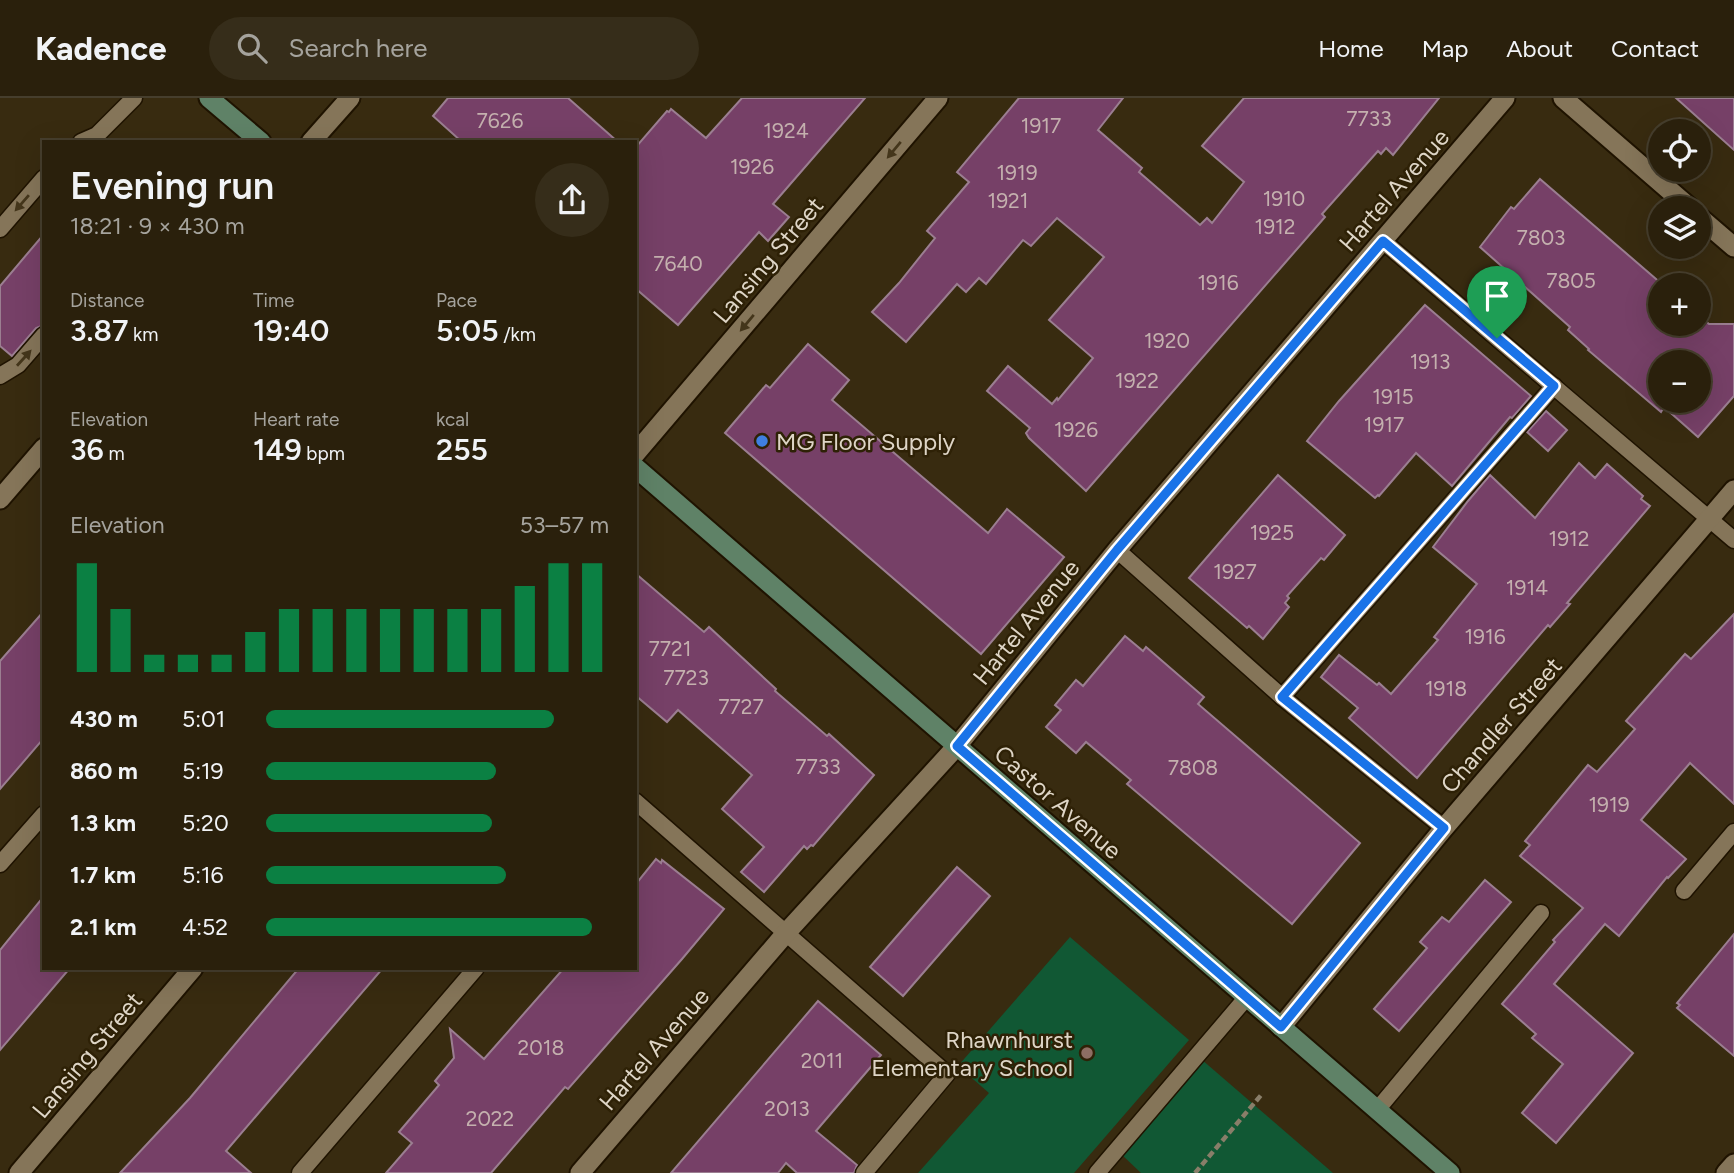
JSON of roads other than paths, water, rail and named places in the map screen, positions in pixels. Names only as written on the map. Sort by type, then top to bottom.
[{"type":"main road","points":[[209,98],[259,140]]},
{"type":"main road","name":"Castor Avenue","points":[[637,469],[1450,1173]]},
{"type":"street","points":[[313,140],[350,98]]},
{"type":"street","name":"Lansing Street","points":[[637,452],[939,98]]},
{"type":"street","name":"Hartel Avenue","points":[[580,1173],[786,933],[957,746],[1117,550],[1505,98]]},
{"type":"street","points":[[1563,98],[1676,196]]},
{"type":"street","points":[[1711,227],[1734,247]]},
{"type":"street","points":[[3,489],[42,450]]},
{"type":"street","name":"Chandler Street","points":[[1281,1027],[1444,828],[1734,490]]},
{"type":"street","name":"Lansing Street","points":[[19,1173],[190,970]]},
{"type":"street","points":[[1726,1173],[1734,1164]]},
{"type":"lane","points":[[103,138],[134,98]]},
{"type":"lane","points":[[0,229],[42,180]]},
{"type":"lane","points":[[1383,241],[1734,540]]},
{"type":"lane","points":[[0,376],[18,365],[42,337]]},
{"type":"lane","points":[[1282,697],[1554,386]]},
{"type":"lane","points":[[1117,550],[1282,697],[1444,828]]},
{"type":"lane","points":[[637,803],[947,1074],[864,1173]]},
{"type":"lane","points":[[0,864],[42,816]]},
{"type":"lane","points":[[1684,891],[1734,832]]},
{"type":"lane","points":[[1377,1110],[1541,913]]},
{"type":"lane","points":[[300,1173],[474,970]]},
{"type":"lane","points":[[1097,1173],[1247,997]]},
{"type":"place","name":"MG Floor Supply","points":[[762,441]]},
{"type":"place","name":"Rhawnhurst Elementary School","points":[[1087,1053]]}]
